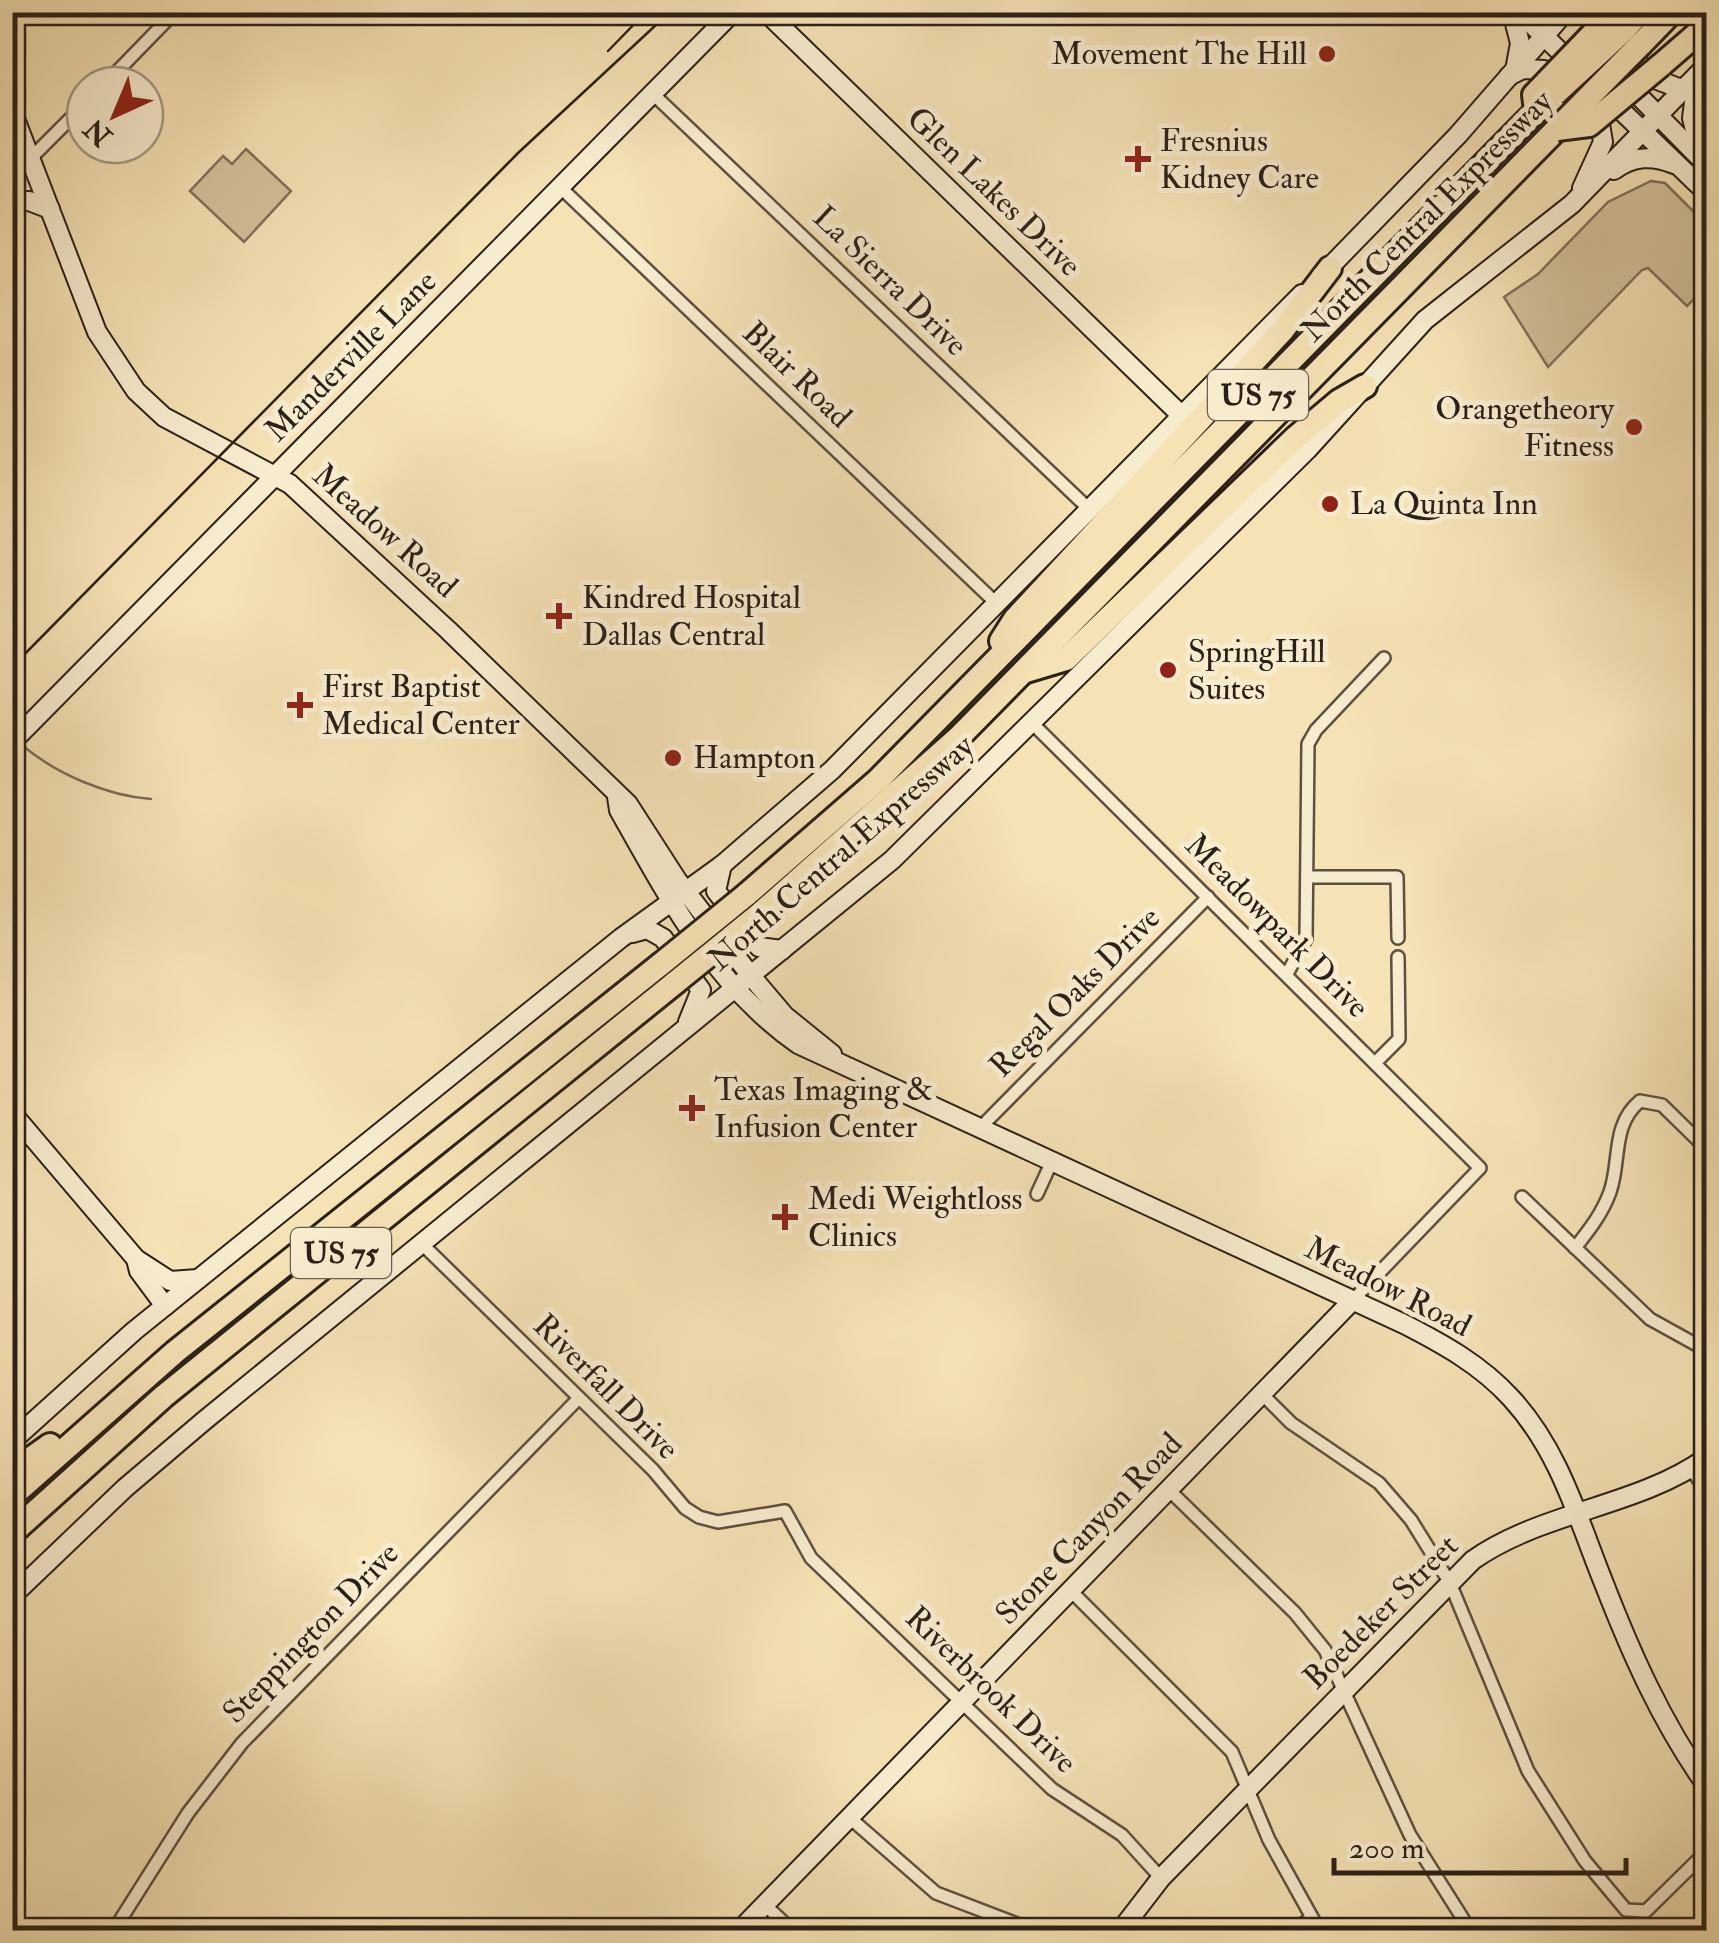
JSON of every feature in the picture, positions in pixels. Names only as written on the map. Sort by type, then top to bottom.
[{"type":"highway","name":"North Central Expressway","points":[[754,904],[1536,111],[1616,24],[1640,12]]},
{"type":"highway","name":"North Central Expressway","points":[[12,1533],[178,1384],[669,973],[895,798],[1557,129],[1616,24],[1672,12]]},
{"type":"highway","points":[[1557,129],[1589,125],[1706,26]]},
{"type":"highway","points":[[979,678],[1015,619],[1282,331],[1330,268]]},
{"type":"highway","points":[[1023,672],[1066,659],[1125,607],[1295,438],[1339,401],[1365,386]]},
{"type":"highway","name":"North Central Expressway","points":[[12,1496],[119,1398],[669,973]]},
{"type":"highway","points":[[12,1472],[119,1398]]},
{"type":"street","points":[[123,65],[175,12]]},
{"type":"street","name":"Manderville Lane","points":[[12,742],[732,12]]},
{"type":"street","name":"Glen Lakes Drive","points":[[766,12],[1181,415]]},
{"type":"street","points":[[1515,12],[1706,192]]},
{"type":"street","points":[[1512,72],[1520,43],[1515,12]]},
{"type":"street","points":[[1560,14],[1705,162]]},
{"type":"street","name":"North Central Expressway","points":[[12,1442],[165,1306],[621,938],[722,865],[844,759],[1458,136],[1560,14]]},
{"type":"street","points":[[1616,24],[1596,23],[1654,79],[1681,89],[1699,75]]},
{"type":"street","points":[[1512,72],[1523,68],[1544,70],[1600,124],[1603,142],[1582,195]]},
{"type":"street","points":[[1699,75],[1692,118],[1705,162]]},
{"type":"street","name":"North Central Expressway","points":[[12,1596],[152,1466],[892,860],[1034,725],[1440,306],[1536,237],[1644,134],[1699,75]]},
{"type":"street","name":"La Sierra Drive","points":[[652,93],[1090,509]]},
{"type":"street","name":"Meadow Road","points":[[12,111],[97,332],[136,391],[164,417],[276,475],[327,514],[642,822],[686,891],[751,976],[784,1016],[834,1057]]},
{"type":"street","points":[[12,177],[65,124]]},
{"type":"street","points":[[1582,195],[1622,164],[1639,158],[1656,157],[1678,166]]},
{"type":"street","name":"Blair Road","points":[[560,187],[996,603]]},
{"type":"street","points":[[12,201],[29,200],[50,209]]},
{"type":"street","points":[[1287,974],[1306,939],[1310,738],[1384,658]]},
{"type":"street","name":"Meadowpark Drive","points":[[1034,725],[1480,1168]]},
{"type":"street","name":"Meadow Road","points":[[617,797],[619,810],[669,904],[736,988],[798,1044],[834,1057],[1440,1342],[1502,1389],[1548,1449],[1578,1513],[1644,1683],[1706,1785]]},
{"type":"street","points":[[722,865],[716,892],[760,947],[782,950]]},
{"type":"street","points":[[1310,877],[1397,877],[1398,938]]},
{"type":"street","name":"Regal Oaks Drive","points":[[981,1127],[1208,896]]},
{"type":"street","points":[[621,938],[640,930],[655,932],[701,990],[686,1028]]},
{"type":"street","points":[[1375,1062],[1399,1039],[1398,958]]},
{"type":"street","points":[[1575,1248],[1605,1204],[1622,1124],[1640,1101],[1662,1105],[1706,1148]]},
{"type":"street","points":[[12,1112],[136,1259],[170,1280],[199,1279]]},
{"type":"street","points":[[1037,1194],[1053,1160]]},
{"type":"street","name":"Stone Canyon Road","points":[[740,1930],[1480,1168]]},
{"type":"street","points":[[1522,1196],[1650,1319],[1706,1350]]},
{"type":"street","name":"Riverfall Drive","points":[[422,1244],[685,1508],[718,1522],[770,1512]]},
{"type":"street","points":[[136,1259],[139,1271],[165,1306]]},
{"type":"street","points":[[1262,1394],[1291,1424],[1388,1491],[1450,1583],[1528,1771],[1574,1845],[1626,1910],[1646,1911],[1706,1852]]},
{"type":"street","name":"Steppington Drive","points":[[114,1930],[188,1813],[242,1744],[579,1398]]},
{"type":"street","points":[[1699,1463],[1706,1490]]},
{"type":"street","name":"Boedeker Street","points":[[1121,1930],[1161,1878],[1450,1583],[1488,1550],[1699,1463]]},
{"type":"street","points":[[1169,1490],[1313,1633],[1346,1688],[1410,1836],[1470,1930]]},
{"type":"street","name":"Riverbrook Drive","points":[[770,1512],[785,1511],[811,1558],[1059,1795],[1122,1835],[1161,1878]]},
{"type":"street","points":[[1072,1591],[1222,1739],[1243,1770],[1248,1788],[1318,1930]]},
{"type":"street","points":[[850,1818],[936,1893],[1033,1930]]},
{"type":"street","points":[[765,1904],[792,1930]]},
{"type":"street","points":[[1295,1930],[1311,1918]]},
{"type":"shaded area","points":[[246,149],[291,191],[244,242],[190,191],[223,156],[232,164]]},
{"type":"shaded area","points":[[1651,181],[1665,183],[1706,224],[1706,286],[1687,306],[1648,268],[1642,270],[1548,367],[1504,297],[1538,274],[1608,202]]},
{"type":"waterway","points":[[21,744],[82,781],[151,799]]},
{"type":"tram line","points":[[608,51],[646,12]]},
{"type":"tram line","points":[[12,667],[518,153],[670,12]]},
{"type":"place","name":"Movement The Hill","points":[[1327,54]]},
{"type":"place","name":"Fresnius Kidney Care","points":[[1138,159]]},
{"type":"place","name":"Orangetheory Fitness","points":[[1634,427]]},
{"type":"place","name":"La Quinta Inn","points":[[1330,504]]},
{"type":"place","name":"Kindred Hospital Dallas Central","points":[[559,616]]},
{"type":"place","name":"SpringHill Suites","points":[[1168,670]]},
{"type":"place","name":"First Baptist Medical Center","points":[[300,705]]},
{"type":"place","name":"Hampton","points":[[673,758]]},
{"type":"place","name":"Texas Imaging & Infusion Center","points":[[692,1108]]},
{"type":"place","name":"Medi Weightloss Clinics","points":[[785,1217]]}]
